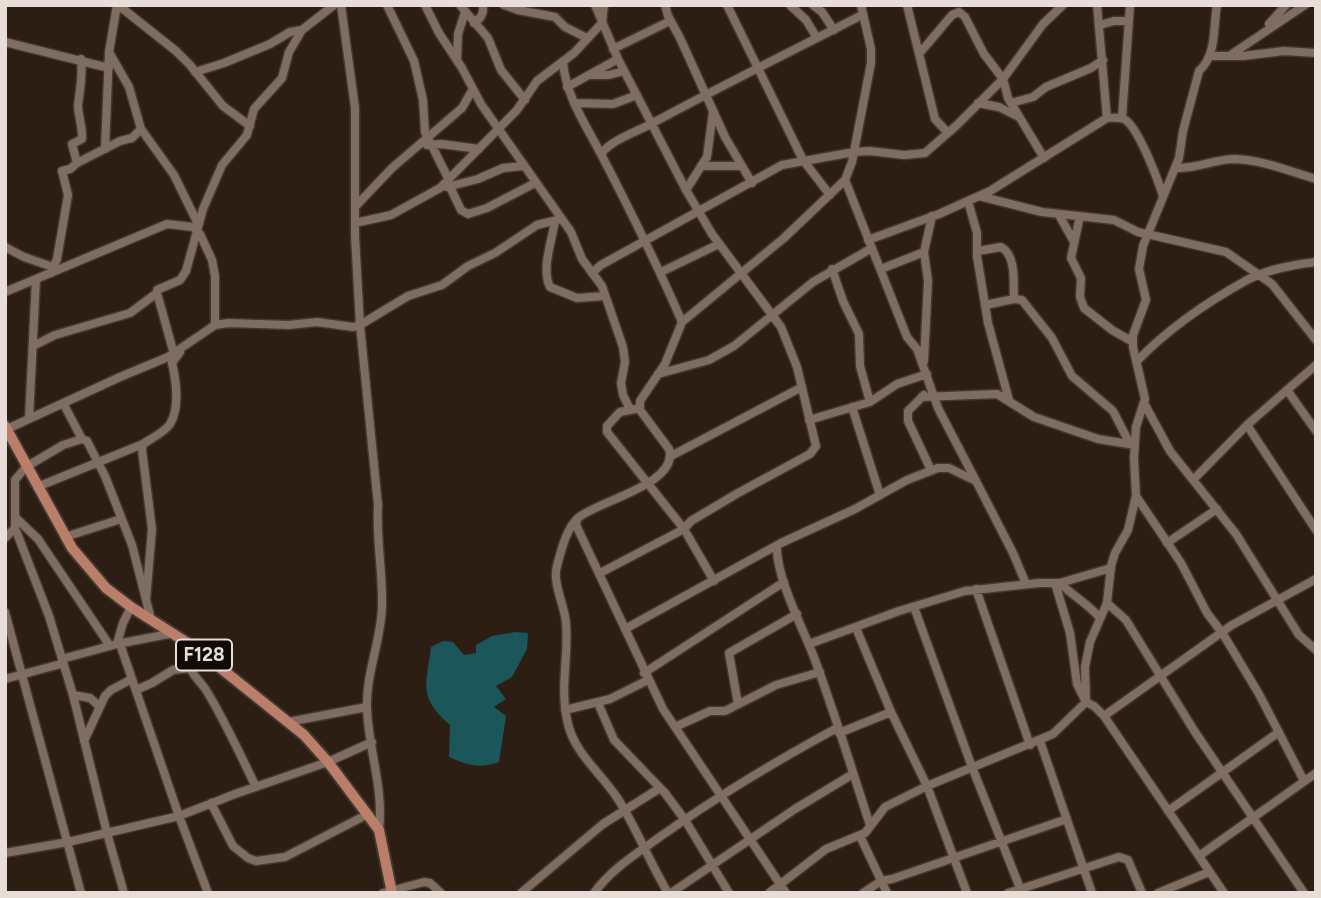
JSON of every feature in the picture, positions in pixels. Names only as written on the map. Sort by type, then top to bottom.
[{"type":"main road","name":"F128","points":[[6,428],[65,537],[106,588],[211,660],[304,734],[328,762],[379,830],[389,892]]},
{"type":"street","points":[[105,149],[109,52],[118,5],[176,51],[223,106],[250,126]]},
{"type":"street","points":[[387,5],[414,61],[420,85],[426,143],[461,210],[468,214],[487,208],[535,183]]},
{"type":"street","points":[[425,5],[498,131],[558,220],[571,232],[582,259],[602,286],[623,347],[623,395],[662,438],[671,456],[670,463],[632,493],[610,501],[577,519],[569,529],[555,570],[566,623],[562,693],[572,736],[624,810],[669,893],[853,774]]},
{"type":"street","points":[[474,23],[480,18],[483,5]]},
{"type":"street","points":[[504,5],[551,15],[584,41]]},
{"type":"street","points":[[596,5],[613,49],[699,213],[741,275],[781,327],[797,367],[816,446],[813,452],[737,493],[691,521],[684,529],[600,573]]},
{"type":"street","points":[[446,185],[498,131],[525,100],[537,81],[563,62],[602,23],[604,5]]},
{"type":"street","points":[[664,5],[713,112],[752,183]]},
{"type":"street","points":[[727,5],[803,160],[830,195]]},
{"type":"street","points":[[790,5],[806,20],[817,38]]},
{"type":"street","points":[[813,5],[822,12],[834,30]]},
{"type":"street","points":[[715,581],[684,529],[607,432],[607,426],[611,420],[635,409],[665,365],[682,322],[741,275],[845,180],[854,152],[871,62],[871,49],[861,5]]},
{"type":"street","points":[[907,5],[935,119],[948,133]]},
{"type":"street","points":[[592,273],[601,265],[782,165],[854,152],[916,155],[925,153],[1003,79],[1043,24],[1063,5]]},
{"type":"street","points":[[1097,5],[1107,118]]},
{"type":"street","points":[[1122,118],[1130,5]]},
{"type":"street","points":[[769,893],[826,849],[860,835],[884,807],[927,786],[1040,741],[1053,734],[1080,711],[1086,702],[1085,667],[1090,642],[1107,603],[1115,553],[1128,530],[1136,496],[1132,445],[1145,399],[1133,342],[1137,321],[1146,300],[1139,269],[1146,233],[1175,169],[1199,71],[1211,56],[1217,5]]},
{"type":"street","points":[[1258,37],[1286,5]]},
{"type":"street","points":[[1228,56],[1305,5]]},
{"type":"street","points":[[33,346],[55,335],[130,313],[157,290],[180,280],[186,271],[197,227],[222,165],[247,135],[254,110],[282,78],[289,52],[302,30],[331,8],[341,9],[355,108],[355,223],[360,325],[378,505],[382,606],[367,707],[380,787],[382,808],[379,830]]},
{"type":"street","points":[[457,60],[463,9]]},
{"type":"street","points":[[463,9],[488,38],[501,70],[525,100]]},
{"type":"street","points":[[919,54],[955,12],[959,12],[965,17],[984,54],[1003,79],[1019,117],[1044,158]]},
{"type":"street","points":[[601,154],[652,123],[862,15]]},
{"type":"street","points":[[613,49],[670,21]]},
{"type":"street","points":[[1100,25],[1128,21]]},
{"type":"street","points":[[195,72],[225,63],[270,44],[290,32],[302,30]]},
{"type":"street","points":[[445,43],[458,38]]},
{"type":"street","points":[[5,43],[37,52],[81,59],[109,68]]},
{"type":"street","points":[[1211,56],[1283,51],[1316,53]]},
{"type":"street","points":[[109,52],[129,87],[141,129],[174,175],[212,260],[215,276],[215,326]]},
{"type":"street","points":[[77,163],[72,144],[82,139],[83,127],[78,107],[82,80],[81,59]]},
{"type":"street","points":[[567,87],[618,59]]},
{"type":"street","points":[[1012,103],[1033,97],[1103,60]]},
{"type":"street","points":[[563,62],[567,87],[574,103],[661,272],[682,322]]},
{"type":"street","points":[[590,75],[609,75],[624,71]]},
{"type":"street","points":[[355,206],[392,168],[426,143],[463,108],[473,89]]},
{"type":"street","points":[[574,103],[613,104],[637,95]]},
{"type":"street","points":[[978,103],[999,107],[1019,117]]},
{"type":"street","points":[[686,190],[707,156],[713,112]]},
{"type":"street","points":[[658,374],[709,360],[734,346],[813,282],[870,244],[978,196],[1107,118],[1122,118],[1128,122],[1142,143],[1163,196]]},
{"type":"street","points":[[52,270],[57,260],[68,195],[62,171],[132,138],[141,129]]},
{"type":"street","points":[[426,143],[479,149]]},
{"type":"street","points":[[1175,169],[1192,169],[1233,159],[1277,166],[1316,179]]},
{"type":"street","points":[[355,223],[391,215],[446,185],[478,179],[503,168],[523,166]]},
{"type":"street","points":[[701,166],[742,166]]},
{"type":"street","points":[[845,180],[907,337],[917,349],[932,392],[954,440],[1013,553],[1026,584]]},
{"type":"street","points":[[978,196],[1059,215],[1114,220],[1138,232],[1226,252],[1272,284],[1316,340]]},
{"type":"street","points":[[968,201],[977,233],[985,305],[1009,400]]},
{"type":"street","points":[[1059,215],[1073,240]]},
{"type":"street","points":[[924,364],[928,281],[924,252],[932,216]]},
{"type":"street","points":[[1080,216],[1071,258],[1081,278],[1080,297],[1084,308],[1112,330],[1133,342]]},
{"type":"street","points":[[558,220],[546,281],[550,287],[578,298],[605,296]]},
{"type":"street","points":[[6,428],[174,354],[215,326],[228,323],[289,325],[317,322],[353,327],[360,325],[408,296],[442,285],[468,266],[495,253],[537,225],[558,220]]},
{"type":"street","points":[[5,292],[167,224],[197,227]]},
{"type":"street","points":[[661,272],[719,244]]},
{"type":"street","points":[[5,247],[52,270]]},
{"type":"street","points":[[978,251],[1001,247],[1008,252],[1011,258],[1014,299]]},
{"type":"street","points":[[881,269],[924,252]]},
{"type":"street","points":[[1137,361],[1173,328],[1249,280],[1316,262]]},
{"type":"street","points":[[832,269],[843,301],[859,334],[860,366],[870,402]]},
{"type":"street","points":[[29,419],[36,279]]},
{"type":"street","points":[[156,293],[174,354]]},
{"type":"street","points":[[985,305],[1022,300],[1040,321],[1072,376],[1113,411],[1132,445]]},
{"type":"street","points":[[37,487],[143,444],[169,426],[177,389],[172,363],[182,349]]},
{"type":"street","points":[[1194,479],[1247,425],[1316,365]]},
{"type":"street","points":[[810,420],[870,402],[897,384],[927,374]]},
{"type":"street","points":[[671,456],[802,387]]},
{"type":"street","points":[[1287,390],[1316,431]]},
{"type":"street","points":[[930,470],[908,421],[908,411],[922,397],[932,392],[998,394],[1034,417],[1098,439],[1132,445]]},
{"type":"street","points":[[63,403],[97,461],[132,545],[152,619]]},
{"type":"street","points":[[1144,403],[1170,451],[1236,534],[1299,635],[1316,650]]},
{"type":"street","points":[[852,407],[880,495]]},
{"type":"street","points":[[1247,425],[1316,530]]},
{"type":"street","points":[[82,439],[63,445],[26,467],[15,480],[16,523],[73,695],[124,893]]},
{"type":"street","points":[[143,444],[142,458],[152,542],[146,600]]},
{"type":"street","points":[[625,629],[781,543],[930,470],[949,468],[976,481]]},
{"type":"street","points":[[1136,496],[1181,563],[1207,613],[1223,634],[1279,732],[1316,786]]},
{"type":"street","points":[[1167,543],[1217,509]]},
{"type":"street","points":[[65,537],[121,519]]},
{"type":"street","points":[[577,519],[576,525],[646,677],[675,727],[786,893]]},
{"type":"street","points":[[5,537],[16,523]]},
{"type":"street","points":[[16,523],[38,539],[116,645],[132,679],[208,893]]},
{"type":"street","points":[[777,547],[776,556],[784,582],[820,672],[870,825]]},
{"type":"street","points":[[809,643],[976,589],[1057,583],[1111,568]]},
{"type":"street","points":[[1104,716],[1233,625],[1316,579]]},
{"type":"street","points":[[116,645],[130,607],[142,601],[141,580]]},
{"type":"street","points":[[565,710],[598,703],[646,677],[784,582]]},
{"type":"street","points":[[1057,583],[1089,605],[1100,618]]},
{"type":"street","points":[[1057,583],[1070,633],[1077,684],[1086,702],[1104,716],[1224,893]]},
{"type":"street","points":[[976,589],[1030,745]]},
{"type":"street","points":[[1107,603],[1126,620],[1195,733],[1304,893]]},
{"type":"street","points":[[914,607],[972,767],[1021,891]]},
{"type":"street","points":[[5,612],[81,893]]},
{"type":"street","points":[[738,704],[729,653],[797,614]]},
{"type":"street","points":[[856,628],[891,712],[927,786],[967,893]]},
{"type":"street","points":[[62,659],[174,633]]},
{"type":"street","points":[[5,679],[61,664],[62,659]]},
{"type":"street","points":[[136,690],[173,670],[190,668],[211,660]]},
{"type":"street","points":[[190,668],[229,730],[256,787]]},
{"type":"street","points":[[675,727],[710,711],[724,711],[776,685],[820,672]]},
{"type":"street","points":[[85,741],[99,706],[111,690],[132,679]]},
{"type":"street","points":[[73,695],[90,698],[99,706]]},
{"type":"street","points":[[598,703],[614,740],[660,788],[685,820],[729,893]]},
{"type":"street","points":[[288,722],[367,707]]},
{"type":"street","points":[[594,893],[616,868],[760,770],[838,731],[891,712]]},
{"type":"street","points":[[1168,811],[1279,732]]},
{"type":"street","points":[[1040,741],[1092,893]]},
{"type":"street","points":[[5,853],[107,834],[179,816],[328,762],[372,742]]},
{"type":"street","points":[[1199,856],[1310,777]]},
{"type":"street","points":[[521,893],[603,824],[660,788]]},
{"type":"street","points":[[211,803],[233,846],[256,861],[285,857],[368,814]]},
{"type":"street","points":[[863,893],[881,881],[1067,819]]},
{"type":"street","points":[[860,835],[887,893]]},
{"type":"street","points":[[1007,893],[1021,891],[1083,867],[1124,857],[1128,860],[1142,893]]},
{"type":"street","points":[[1158,893],[1209,872]]},
{"type":"street","points":[[389,892],[424,882],[430,883],[441,893]]},
{"type":"water","points":[[528,633],[527,649],[512,677],[496,686],[506,699],[494,707],[506,716],[499,762],[473,765],[449,757],[450,725],[433,706],[427,690],[431,647],[443,641],[453,642],[464,655],[476,653],[476,645],[492,636]]}]
